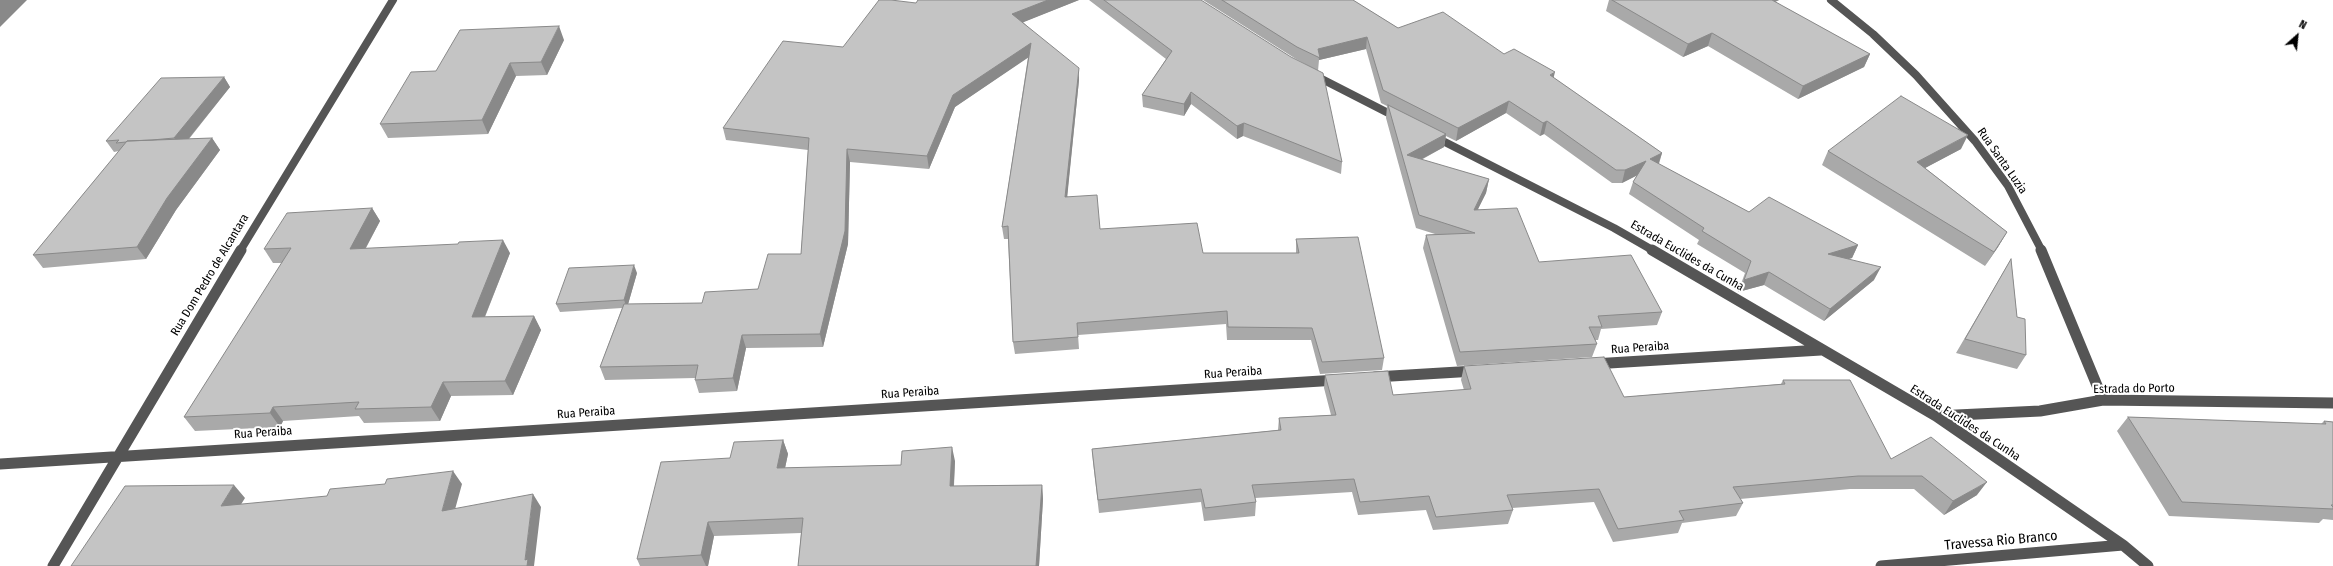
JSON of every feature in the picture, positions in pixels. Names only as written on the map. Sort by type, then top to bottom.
[{"type":"street","name":"Rua Dom Pedro de Alcantara","points":[[53,566],[331,99],[394,0]]},
{"type":"street","name":"Rua Santa Luzia","points":[[1832,0],[1873,34],[1916,75],[1975,141],[2008,186],[2038,242],[2103,400]]},
{"type":"street","points":[[1300,67],[1406,122]]},
{"type":"street","name":"Estrada Euclides da Cunha","points":[[1426,133],[1614,228],[1936,416],[2123,545],[2148,566]]},
{"type":"street","name":"Rua Peraiba","points":[[1582,365],[1821,350]]},
{"type":"street","points":[[1368,378],[1487,370]]},
{"type":"street","name":"Rua Peraiba","points":[[0,464],[118,455],[1352,379]]},
{"type":"street","name":"Estrada do Porto","points":[[1936,416],[2040,411],[2103,400],[2333,403]]},
{"type":"street","name":"Travessa Rio Branco","points":[[1881,566],[2123,545]]},
{"type":"building","points":[[879,0],[916,3],[918,0],[1048,0],[1012,14],[1079,68],[1065,197],[1097,195],[1100,229],[1197,223],[1203,253],[1299,253],[1296,239],[1358,237],[1384,358],[1322,362],[1312,328],[1228,327],[1227,311],[1077,323],[1078,337],[1013,342],[1008,226],[1002,227],[1031,43],[953,95],[927,156],[847,149],[845,231],[820,334],[742,335],[733,378],[695,380],[698,365],[600,367],[624,304],[702,303],[705,292],[758,289],[768,254],[801,254],[809,138],[723,128],[783,41],[843,47]]},
{"type":"building","points":[[1104,0],[1201,0],[1291,57],[1323,73],[1342,162],[1244,123],[1237,126],[1191,92],[1184,104],[1142,95],[1172,51]]},
{"type":"building","points":[[1222,0],[1353,0],[1398,28],[1443,12],[1504,54],[1514,49],[1555,72],[1550,75],[1662,153],[1650,159],[1749,212],[1769,197],[1858,245],[1828,254],[1881,267],[1830,309],[1769,272],[1744,280],[1751,261],[1702,231],[1704,228],[1633,182],[1646,161],[1625,170],[1616,170],[1547,121],[1543,123],[1509,101],[1458,128],[1383,90],[1367,37],[1318,49],[1320,58],[1297,47]]},
{"type":"building","points":[[1612,0],[1772,0],[1870,54],[1803,86],[1712,33],[1688,44]]},
{"type":"building","points":[[559,26],[541,62],[510,63],[482,120],[380,124],[411,72],[436,71],[460,30]]},
{"type":"building","points":[[224,77],[174,138],[116,143],[119,140],[106,141],[161,78]]},
{"type":"building","points":[[1901,96],[1968,135],[1917,162],[2007,232],[1994,252],[1828,151]]},
{"type":"building","points":[[1388,105],[1446,134],[1407,155],[1489,179],[1474,210],[1517,208],[1539,262],[1631,255],[1662,312],[1598,316],[1602,327],[1589,327],[1597,344],[1460,352],[1426,235],[1475,233],[1419,215]]},
{"type":"building","points":[[212,138],[167,198],[137,247],[33,255],[127,141]]},
{"type":"building","points":[[372,208],[350,249],[458,244],[459,242],[503,240],[472,317],[534,316],[505,381],[443,382],[431,407],[355,409],[359,402],[273,407],[270,413],[184,417],[291,248],[264,249],[287,213]]},
{"type":"building","points":[[2011,259],[2017,317],[2025,319],[2026,355],[1965,339]]},
{"type":"building","points":[[634,265],[624,300],[556,304],[569,268]]},
{"type":"building","points":[[1604,357],[1624,397],[1785,384],[1783,380],[1850,380],[1891,459],[1931,437],[1987,482],[1953,501],[1922,476],[1858,476],[1733,487],[1743,503],[1679,511],[1684,520],[1618,529],[1599,489],[1507,495],[1513,510],[1436,517],[1429,496],[1360,502],[1354,479],[1252,485],[1256,502],[1205,508],[1201,489],[1098,500],[1092,449],[1281,430],[1279,418],[1336,415],[1325,375],[1388,371],[1393,395],[1471,389],[1464,366]]},
{"type":"building","points":[[2128,417],[2326,424],[2324,421],[2333,422],[2333,505],[2331,505],[2333,509],[2182,502]]},
{"type":"building","points":[[783,440],[777,468],[901,465],[902,451],[952,447],[950,486],[1042,485],[1036,566],[798,566],[803,518],[708,522],[701,555],[637,559],[661,462],[730,458],[734,442]]},
{"type":"building","points":[[453,471],[442,511],[533,494],[525,560],[528,559],[527,566],[71,566],[125,486],[234,485],[221,506],[327,496],[330,489],[385,484],[387,479]]}]
